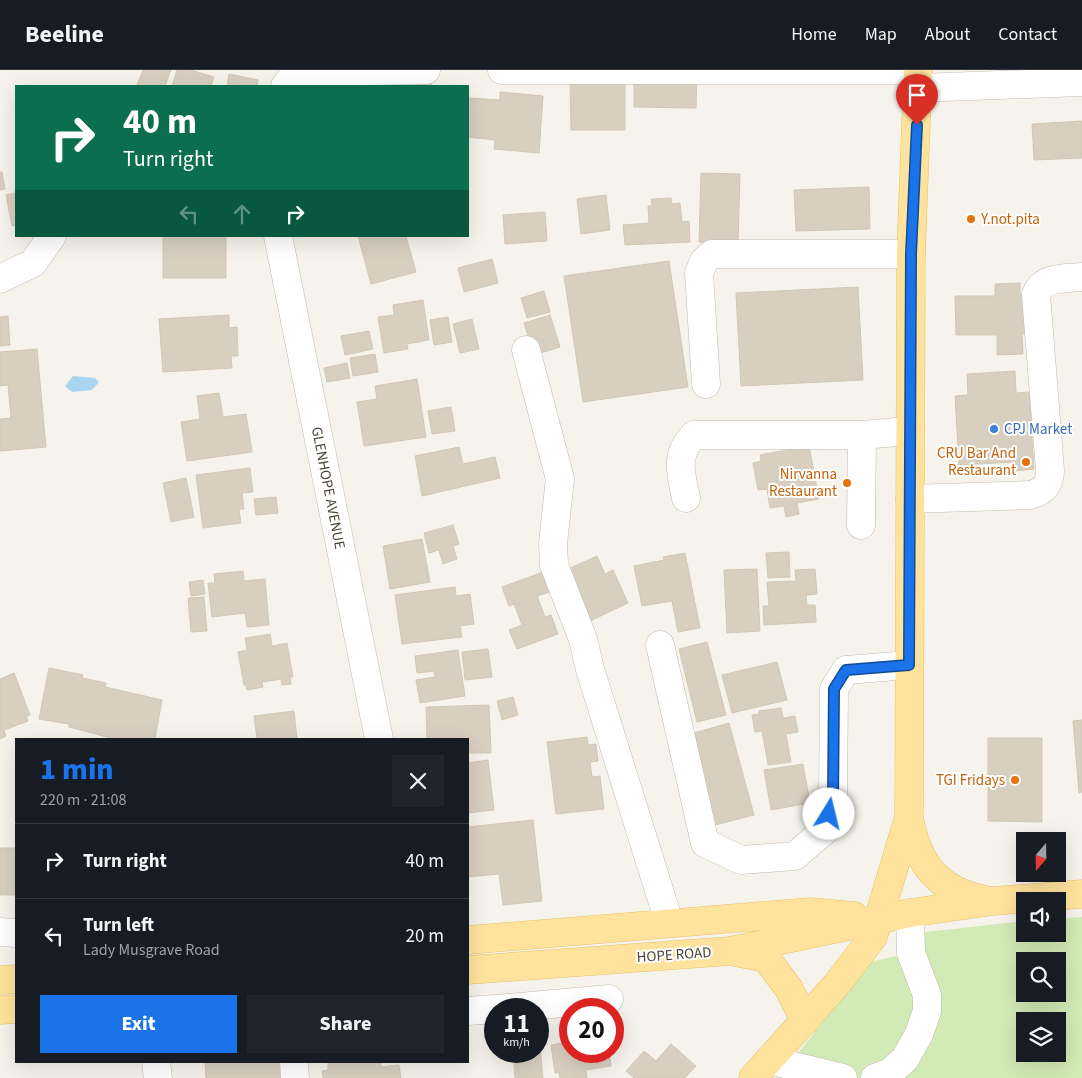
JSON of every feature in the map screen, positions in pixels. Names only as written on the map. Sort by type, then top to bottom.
[{"type":"main road","points":[[918,76],[911,254],[909,818],[913,843],[926,866],[944,885],[967,897],[993,902]]},
{"type":"main road","points":[[761,1069],[862,954],[873,937],[909,818]]},
{"type":"main road","name":"HOPE ROAD","points":[[469,970],[730,951],[910,913],[993,902],[1082,894]]},
{"type":"main road","name":"HOPE ROAD","points":[[469,940],[669,922],[810,912],[878,919]]},
{"type":"main road","points":[[730,951],[766,958],[789,989],[805,1021]]},
{"type":"main road","points":[[0,980],[15,979]]},
{"type":"main road","points":[[0,1010],[15,1009]]},
{"type":"street","points":[[286,85],[292,76],[307,72],[426,70]]},
{"type":"street","points":[[502,70],[918,76],[1082,82]]},
{"type":"street","points":[[0,279],[33,263],[51,237]]},
{"type":"street","name":"GLENHOPE AVENUE","points":[[278,237],[379,738]]},
{"type":"street","points":[[706,384],[699,273],[704,261],[712,254],[911,254]]},
{"type":"street","points":[[910,499],[1030,495],[1046,488],[1050,480],[1050,470],[1036,295],[1038,288],[1048,281],[1082,277]]},
{"type":"street","points":[[526,350],[560,479],[553,544],[554,565],[583,639],[590,670],[669,922]]},
{"type":"street","points":[[686,498],[679,466],[684,446],[694,435],[862,435],[910,431]]},
{"type":"street","points":[[861,525],[862,435]]},
{"type":"street","points":[[660,645],[705,843],[741,860],[795,856],[825,830],[833,799],[834,689],[846,670],[909,665]]},
{"type":"street","points":[[875,1078],[889,1073],[905,1059],[919,1034],[927,1011],[927,995],[911,953],[910,913]]},
{"type":"street","points":[[0,932],[15,933]]},
{"type":"street","points":[[469,1011],[484,1010]]},
{"type":"street","points":[[156,1063],[158,1078]]},
{"type":"street","points":[[294,1063],[295,1078]]},
{"type":"street","points":[[761,1069],[843,1078]]},
{"type":"green space","points":[[1082,917],[1082,1078],[779,1078],[869,962],[914,952],[917,933],[1016,922],[1016,942],[1066,942],[1066,918]]},
{"type":"water","points":[[73,376],[95,378],[99,382],[92,390],[72,392],[65,386]]},
{"type":"building","points":[[143,70],[171,70],[165,85],[137,85]]},
{"type":"building","points":[[177,70],[191,70],[214,77],[211,85],[172,85]]},
{"type":"building","points":[[634,73],[697,74],[696,108],[634,107]]},
{"type":"building","points":[[229,74],[258,80],[257,85],[227,85]]},
{"type":"building","points":[[570,80],[625,80],[625,130],[571,130]]},
{"type":"building","points":[[391,81],[431,81],[432,85],[392,85]]},
{"type":"building","points":[[500,92],[543,96],[539,153],[494,149],[495,140],[469,137],[469,98],[500,100]]},
{"type":"building","points":[[1082,121],[1082,158],[1034,160],[1032,124]]},
{"type":"building","points":[[0,172],[2,172],[5,189],[0,190]]},
{"type":"building","points":[[701,173],[740,174],[738,243],[699,242]]},
{"type":"building","points":[[869,187],[870,229],[796,231],[794,190]]},
{"type":"building","points":[[15,193],[15,225],[12,226],[6,195]]},
{"type":"building","points":[[606,195],[610,230],[581,234],[577,199]]},
{"type":"building","points":[[671,198],[672,204],[680,203],[682,222],[689,221],[690,242],[625,245],[623,225],[649,223],[648,206],[652,206],[651,199]]},
{"type":"building","points":[[545,212],[547,241],[505,244],[503,215]]},
{"type":"building","points":[[163,237],[226,237],[226,278],[163,278]]},
{"type":"building","points":[[358,237],[406,237],[416,272],[371,284]]},
{"type":"building","points":[[492,259],[498,283],[464,292],[458,268]]},
{"type":"building","points":[[669,261],[688,387],[583,402],[564,276]]},
{"type":"building","points":[[1020,283],[1020,294],[1029,295],[1029,334],[1022,334],[1023,354],[997,355],[997,335],[956,335],[955,296],[995,296],[995,284]]},
{"type":"building","points":[[858,287],[863,380],[741,386],[736,293]]},
{"type":"building","points":[[544,291],[550,312],[527,318],[521,298]]},
{"type":"building","points":[[423,300],[429,340],[407,344],[408,349],[384,353],[378,317],[394,315],[393,305]]},
{"type":"building","points":[[229,315],[229,328],[237,327],[238,356],[231,356],[232,368],[163,372],[159,319]]},
{"type":"building","points":[[550,315],[560,347],[534,355],[524,323]]},
{"type":"building","points":[[8,316],[10,345],[0,346],[0,317]]},
{"type":"building","points":[[448,317],[452,342],[434,345],[430,320]]},
{"type":"building","points":[[472,319],[479,349],[460,353],[453,324]]},
{"type":"building","points":[[369,331],[373,349],[345,355],[341,336]]},
{"type":"building","points":[[37,349],[46,447],[0,451],[0,419],[11,418],[8,385],[0,386],[0,352]]},
{"type":"building","points":[[375,354],[378,372],[353,376],[350,358]]},
{"type":"building","points":[[347,363],[350,378],[327,382],[324,368]]},
{"type":"building","name":"CPJ Market","points":[[1015,371],[1016,393],[1029,392],[1034,469],[1014,471],[1014,462],[959,465],[955,396],[968,395],[967,374]]},
{"type":"building","points":[[417,379],[426,437],[364,446],[357,402],[377,399],[375,386]]},
{"type":"building","points":[[219,393],[223,417],[246,414],[252,452],[187,461],[181,422],[200,419],[197,396]]},
{"type":"building","points":[[451,407],[455,431],[432,434],[428,411]]},
{"type":"building","points":[[809,446],[819,499],[797,503],[799,514],[786,517],[784,506],[770,508],[767,489],[758,490],[753,463],[761,461],[760,455]]},
{"type":"building","points":[[459,447],[463,464],[495,457],[500,478],[422,496],[415,456]]},
{"type":"building","points":[[250,468],[253,492],[242,493],[244,509],[239,509],[241,523],[203,528],[196,475]]},
{"type":"building","points":[[186,478],[194,517],[171,522],[163,483]]},
{"type":"building","points":[[276,497],[278,513],[256,515],[254,499]]},
{"type":"building","points":[[453,525],[459,544],[453,546],[457,559],[443,564],[439,550],[429,553],[424,533]]},
{"type":"building","points":[[422,539],[430,582],[390,589],[383,546]]},
{"type":"building","points":[[789,552],[790,577],[768,578],[766,553]]},
{"type":"building","points":[[685,553],[700,628],[678,632],[672,601],[642,606],[634,566],[664,560],[663,557]]},
{"type":"building","points":[[597,556],[605,574],[613,570],[628,603],[590,621],[575,587],[578,586],[570,568]]},
{"type":"building","points":[[757,569],[760,631],[727,633],[724,570]]},
{"type":"building","points":[[815,569],[817,594],[806,595],[807,605],[815,605],[816,622],[764,625],[763,606],[769,606],[767,582],[796,581],[795,570]]},
{"type":"building","points":[[243,571],[244,581],[265,579],[269,625],[247,627],[245,613],[212,617],[208,583],[215,583],[214,574]]},
{"type":"building","points":[[546,571],[553,591],[537,596],[545,617],[551,615],[558,634],[517,649],[509,630],[522,625],[514,604],[509,606],[502,587]]},
{"type":"building","points":[[203,580],[205,594],[191,596],[189,582]]},
{"type":"building","points":[[455,587],[456,596],[470,594],[474,624],[460,626],[462,637],[402,644],[395,595]]},
{"type":"building","points":[[204,597],[207,631],[191,632],[188,598]]},
{"type":"building","points":[[270,634],[272,646],[287,643],[293,677],[290,677],[291,684],[282,685],[281,679],[262,682],[263,687],[247,690],[246,685],[244,685],[238,652],[247,650],[245,638]]},
{"type":"building","points":[[707,642],[726,715],[697,722],[679,649]]},
{"type":"building","points":[[488,649],[492,677],[465,680],[462,652]]},
{"type":"building","points":[[458,650],[465,696],[420,703],[416,680],[435,677],[434,671],[417,673],[415,656]]},
{"type":"building","points":[[777,662],[787,700],[732,713],[722,675]]},
{"type":"building","points":[[49,668],[83,675],[82,678],[106,683],[105,687],[162,700],[155,738],[110,738],[69,727],[69,724],[39,719]]},
{"type":"building","points":[[14,673],[30,715],[26,717],[28,721],[4,730],[6,736],[0,739],[0,679]]},
{"type":"building","points":[[513,697],[518,715],[502,720],[497,701]]},
{"type":"building","points":[[489,705],[491,753],[469,753],[469,738],[427,738],[426,707]]},
{"type":"building","points":[[781,708],[783,718],[795,716],[798,732],[786,734],[791,762],[768,765],[762,731],[755,732],[752,715],[759,714],[759,711]]},
{"type":"building","points":[[294,711],[297,738],[257,738],[254,716]]},
{"type":"building","points":[[1082,720],[1082,792],[1079,793],[1073,721]]},
{"type":"building","points":[[729,723],[754,815],[711,826],[687,735]]},
{"type":"building","points":[[587,737],[588,745],[596,744],[598,761],[590,762],[592,777],[600,776],[604,809],[556,814],[547,742]]},
{"type":"building","name":"TGI Fridays","points":[[988,738],[1042,738],[1042,822],[988,821]]},
{"type":"building","points":[[488,760],[494,810],[469,813],[469,763]]},
{"type":"building","points":[[803,764],[810,803],[771,810],[764,770]]},
{"type":"building","points":[[533,820],[542,901],[503,905],[499,874],[469,877],[469,827]]},
{"type":"building","points":[[0,848],[15,848],[15,895],[0,895]]},
{"type":"building","points":[[559,1044],[559,1063],[611,1063],[611,1066],[586,1070],[587,1078],[560,1078],[559,1073],[555,1073],[551,1045]]},
{"type":"building","points":[[671,1044],[696,1066],[685,1078],[634,1078],[626,1071],[644,1051],[656,1061]]},
{"type":"building","points":[[205,1063],[284,1063],[285,1078],[206,1078]]},
{"type":"building","points":[[328,1063],[381,1063],[381,1067],[399,1065],[401,1078],[323,1078],[322,1071],[328,1070]]},
{"type":"building","points":[[514,1063],[542,1063],[543,1078],[515,1078]]},
{"type":"place","name":"Y.not.pita","points":[[971,219]]},
{"type":"place","name":"CPJ Market","points":[[994,429]]},
{"type":"place","name":"CRU Bar And Restaurant","points":[[1026,462]]},
{"type":"place","name":"Nirvanna Restaurant","points":[[847,483]]},
{"type":"place","name":"TGI Fridays","points":[[1015,780]]},
{"type":"route","points":[[829,814],[833,799],[834,689],[846,670],[909,665],[911,254],[917,125]]}]
